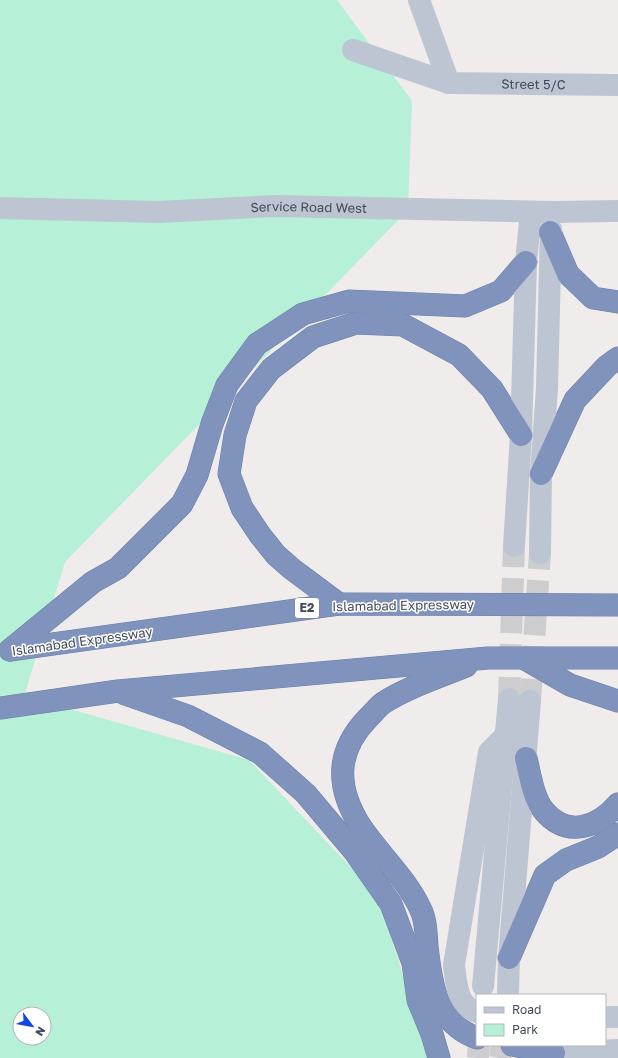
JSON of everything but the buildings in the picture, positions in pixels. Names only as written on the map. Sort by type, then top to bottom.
[{"type":"highway","points":[[552,222],[568,274],[593,298],[618,302]]},
{"type":"highway","points":[[5,652],[93,582],[118,568],[182,504],[197,475],[212,424],[227,385],[257,344],[303,314],[349,301],[465,306],[501,291],[526,262]]},
{"type":"highway","points":[[339,604],[292,570],[276,555],[260,535],[242,508],[229,474],[235,435],[246,401],[272,369],[313,337],[356,323],[403,325],[459,355],[492,389],[521,435]]},
{"type":"highway","points":[[541,474],[575,400],[607,366],[618,358]]},
{"type":"highway","name":"Islamabad Expressway","points":[[5,652],[339,604],[618,605]]},
{"type":"highway","points":[[476,1038],[468,1034],[451,1022],[438,1004],[428,958],[425,925],[420,908],[397,874],[361,827],[345,796],[342,773],[347,747],[358,729],[382,703],[417,686],[488,658]]},
{"type":"highway","points":[[0,708],[118,692],[488,658],[618,658]]},
{"type":"highway","points":[[524,658],[570,685],[618,701]]},
{"type":"highway","points":[[118,692],[188,716],[260,753],[306,794],[354,851],[391,904],[413,963],[418,1000],[432,1034],[439,1058]]},
{"type":"highway","points":[[526,758],[537,796],[543,810],[560,824],[578,828],[596,824],[618,804]]},
{"type":"highway","points":[[509,958],[545,875],[566,860],[598,847],[618,834]]},
{"type":"highway","points":[[517,1046],[561,1055]]},
{"type":"street","points":[[419,0],[449,83]]},
{"type":"street","name":"Street 5/C","points":[[353,50],[449,83],[618,85]]},
{"type":"street","name":"Service Road West","points":[[0,208],[158,212],[275,206],[384,210],[530,212],[552,222],[618,211]]},
{"type":"street","points":[[514,546],[521,435],[526,262],[530,212]]},
{"type":"street","points":[[540,553],[541,474],[547,388],[552,222]]},
{"type":"street","points":[[483,986],[505,736],[520,700],[526,758],[509,958],[508,992]]},
{"type":"street","points":[[476,1012],[472,1011],[458,994],[454,965],[490,752],[505,736]]},
{"type":"street","points":[[606,1017],[618,1017]]},
{"type":"street","points":[[561,1055],[618,1050]]},
{"type":"green space","points":[[0,0],[337,0],[412,101],[408,210],[65,562],[24,696],[249,760],[378,896],[429,1058],[0,1058]]},
{"type":"tunnel","points":[[509,699],[514,546]]},
{"type":"tunnel","points":[[530,701],[540,553]]},
{"type":"tunnel","points":[[478,1058],[479,1046]]},
{"type":"tunnel","points":[[500,1058],[502,1046]]}]
